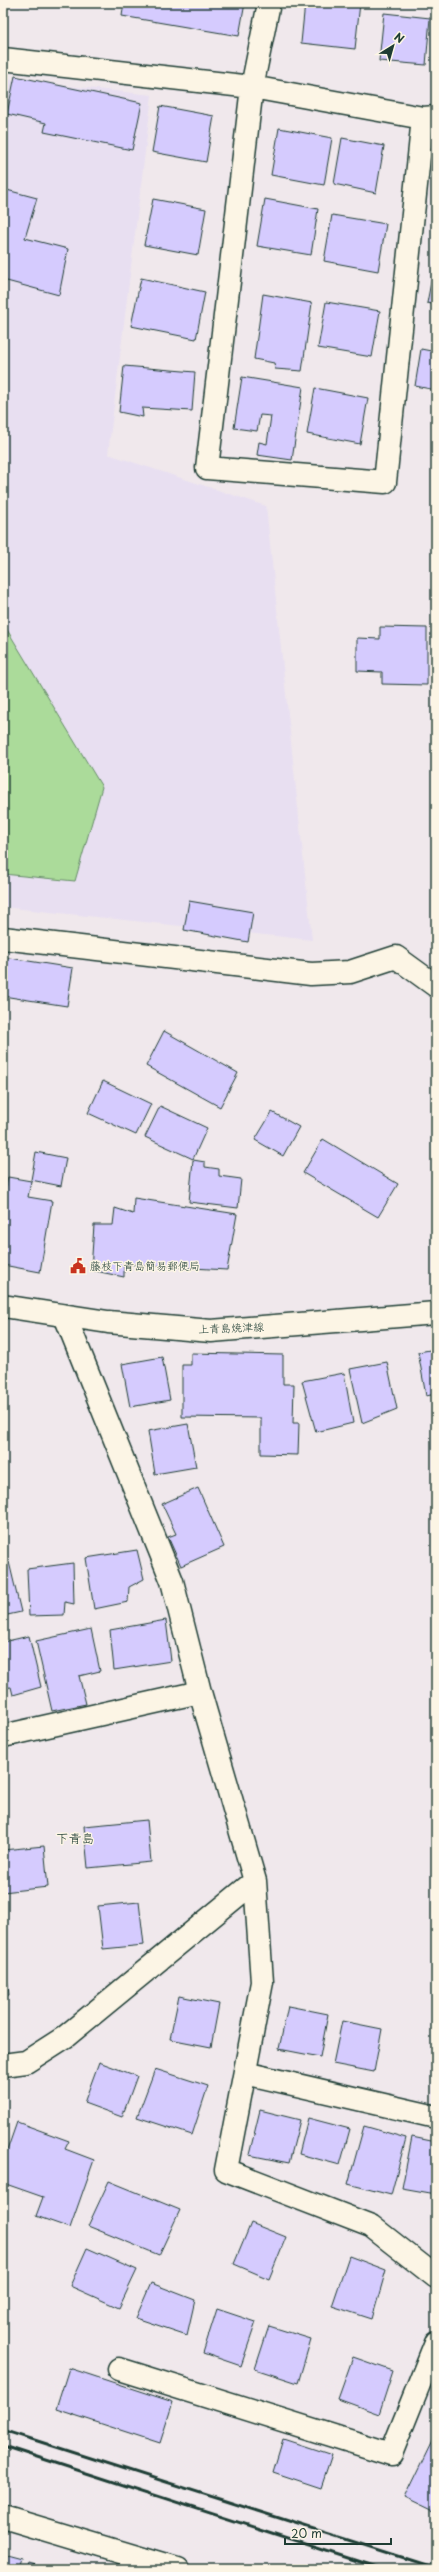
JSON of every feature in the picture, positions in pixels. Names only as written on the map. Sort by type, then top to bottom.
[{"type":"street","points":[[3,59],[252,87],[429,117],[384,482],[207,468],[252,87],[268,3]]},
{"type":"street","points":[[3,938],[311,974],[350,972],[396,957],[436,986]]},
{"type":"street","name":"上青島焼津線","points":[[3,1306],[108,1322],[211,1331],[436,1313]]},
{"type":"street","points":[[65,1316],[172,1581],[200,1692],[255,1880],[262,1982],[226,2170],[371,2226],[436,2277]]},
{"type":"street","points":[[3,1736],[200,1692]]},
{"type":"street","points":[[3,2065],[26,2062],[65,2037],[255,1880]]},
{"type":"street","points":[[245,2073],[436,2117]]},
{"type":"street","points":[[119,2369],[391,2454],[436,2342]]},
{"type":"street","points":[[3,2518],[177,2569]]},
{"type":"shaded area","points":[[3,79],[152,95],[108,454],[266,506],[312,940],[3,907]]},
{"type":"green space","points":[[3,623],[102,787],[75,881],[3,874]]},
{"type":"building","points":[[124,3],[245,3],[239,36],[122,16]]},
{"type":"building","points":[[305,3],[360,3],[355,49],[301,43]]},
{"type":"building","points":[[384,13],[430,18],[426,65],[379,61]]},
{"type":"building","points":[[15,76],[142,103],[132,150],[44,132],[46,123],[7,114]]},
{"type":"building","points":[[160,106],[214,116],[206,162],[152,152]]},
{"type":"building","points":[[279,128],[332,138],[324,185],[271,175]]},
{"type":"building","points":[[342,138],[384,146],[376,193],[334,184]]},
{"type":"building","points":[[3,189],[37,198],[25,238],[68,249],[59,295],[3,280]]},
{"type":"building","points":[[153,199],[206,209],[198,255],[144,245]]},
{"type":"building","points":[[265,199],[318,209],[311,255],[257,246]]},
{"type":"building","points":[[332,215],[386,224],[378,271],[324,261]]},
{"type":"building","points":[[436,256],[436,305],[427,303]]},
{"type":"building","points":[[141,278],[205,292],[196,339],[131,326]]},
{"type":"building","points":[[263,294],[312,303],[302,371],[275,369],[274,363],[254,359]]},
{"type":"building","points":[[326,302],[380,311],[372,357],[318,348]]},
{"type":"building","points":[[421,349],[436,352],[436,390],[415,386]]},
{"type":"building","points":[[124,366],[195,372],[192,411],[142,408],[143,417],[119,412]]},
{"type":"building","points":[[242,377],[303,387],[292,460],[257,455],[259,442],[267,444],[271,416],[260,415],[257,431],[234,428]]},
{"type":"building","points":[[315,388],[368,398],[360,444],[307,434]]},
{"type":"building","points":[[380,627],[427,628],[427,685],[382,684],[382,672],[357,671],[357,638],[380,639]]},
{"type":"building","points":[[189,901],[253,912],[248,942],[184,930]]},
{"type":"building","points":[[3,957],[73,968],[67,1006],[3,996]]},
{"type":"building","points":[[164,1031],[238,1073],[220,1107],[146,1066]]},
{"type":"building","points":[[103,1081],[151,1104],[136,1135],[88,1113]]},
{"type":"building","points":[[160,1106],[207,1128],[193,1159],[145,1137]]},
{"type":"building","points":[[272,1112],[299,1127],[283,1156],[255,1140]]},
{"type":"building","points":[[323,1139],[398,1184],[378,1217],[303,1173]]},
{"type":"building","points":[[36,1152],[66,1158],[61,1186],[31,1180]]},
{"type":"building","points":[[193,1160],[205,1162],[205,1167],[219,1169],[219,1176],[241,1179],[238,1208],[189,1202]]},
{"type":"building","points":[[8,1177],[31,1181],[28,1197],[52,1201],[40,1272],[3,1265],[3,1208]]},
{"type":"building","points":[[134,1198],[237,1214],[227,1270],[124,1264],[124,1277],[91,1270],[94,1225],[113,1225],[115,1208],[133,1214]]},
{"type":"building","points":[[436,1349],[436,1394],[426,1396],[418,1352]]},
{"type":"building","points":[[191,1353],[283,1355],[283,1384],[294,1384],[293,1423],[299,1423],[298,1455],[261,1454],[261,1418],[182,1417],[182,1365],[191,1365]]},
{"type":"building","points":[[162,1357],[170,1400],[130,1407],[122,1364]]},
{"type":"building","points":[[387,1362],[397,1409],[362,1423],[350,1369]]},
{"type":"building","points":[[344,1373],[353,1423],[316,1432],[302,1381]]},
{"type":"building","points":[[188,1424],[196,1467],[155,1474],[148,1431]]},
{"type":"building","points":[[198,1488],[224,1547],[181,1566],[168,1537],[176,1534],[162,1504]]},
{"type":"building","points":[[137,1550],[144,1579],[129,1587],[128,1602],[94,1609],[86,1558]]},
{"type":"building","points":[[9,1562],[21,1612],[3,1616],[3,1564]]},
{"type":"building","points":[[73,1563],[74,1604],[65,1602],[64,1615],[29,1616],[27,1569]]},
{"type":"building","points":[[166,1620],[171,1661],[114,1670],[110,1630]]},
{"type":"building","points":[[91,1629],[100,1671],[79,1676],[86,1704],[52,1711],[36,1641]]},
{"type":"building","points":[[29,1636],[41,1687],[13,1695],[11,1687],[3,1688],[3,1642]]},
{"type":"building","points":[[147,1820],[151,1862],[88,1868],[84,1826]]},
{"type":"building","points":[[44,1846],[48,1887],[3,1892],[3,1850]]},
{"type":"building","points":[[139,1902],[144,1945],[103,1949],[98,1906]]},
{"type":"building","points":[[3,1939],[9,1995],[3,1996]]},
{"type":"building","points":[[179,1996],[219,2004],[211,2047],[170,2039]]},
{"type":"building","points":[[288,2006],[328,2014],[320,2057],[279,2049]]},
{"type":"building","points":[[342,2021],[382,2029],[374,2072],[333,2064]]},
{"type":"building","points":[[99,2062],[137,2076],[122,2117],[84,2103]]},
{"type":"building","points":[[155,2069],[208,2086],[192,2135],[137,2117]]},
{"type":"building","points":[[260,2110],[300,2120],[289,2163],[249,2155]]},
{"type":"building","points":[[308,2118],[350,2129],[340,2165],[299,2154]]},
{"type":"building","points":[[17,2122],[69,2141],[65,2149],[94,2160],[70,2228],[36,2216],[43,2197],[3,2183],[3,2162]]},
{"type":"building","points":[[364,2126],[406,2138],[391,2195],[348,2184]]},
{"type":"building","points":[[412,2137],[436,2142],[436,2194],[402,2188]]},
{"type":"building","points":[[109,2181],[180,2210],[159,2255],[88,2226]]},
{"type":"building","points":[[251,2223],[286,2237],[269,2279],[234,2264]]},
{"type":"building","points":[[87,2248],[137,2270],[119,2308],[70,2286]]},
{"type":"building","points":[[349,2256],[386,2270],[372,2319],[332,2306]]},
{"type":"building","points":[[151,2283],[195,2300],[187,2335],[136,2318]]},
{"type":"building","points":[[217,2309],[256,2322],[241,2366],[203,2353]]},
{"type":"building","points":[[269,2326],[311,2339],[298,2383],[255,2369]]},
{"type":"building","points":[[353,2357],[393,2371],[379,2414],[338,2399]]},
{"type":"building","points":[[69,2368],[173,2402],[160,2443],[56,2409]]},
{"type":"building","points":[[436,2433],[436,2512],[405,2497]]},
{"type":"building","points":[[283,2439],[332,2455],[321,2488],[273,2472]]},
{"type":"building","points":[[3,2554],[22,2559],[19,2569],[3,2569]]},
{"type":"building","points":[[29,2562],[53,2569],[27,2569]]},
{"type":"railway","points":[[3,2430],[436,2568]]},
{"type":"railway","points":[[3,2446],[383,2569]]},
{"type":"place","name":"藤枝下青島簡易郵便局","points":[[78,1266]]},
{"type":"district","name":"下青島","points":[[75,1838]]}]
